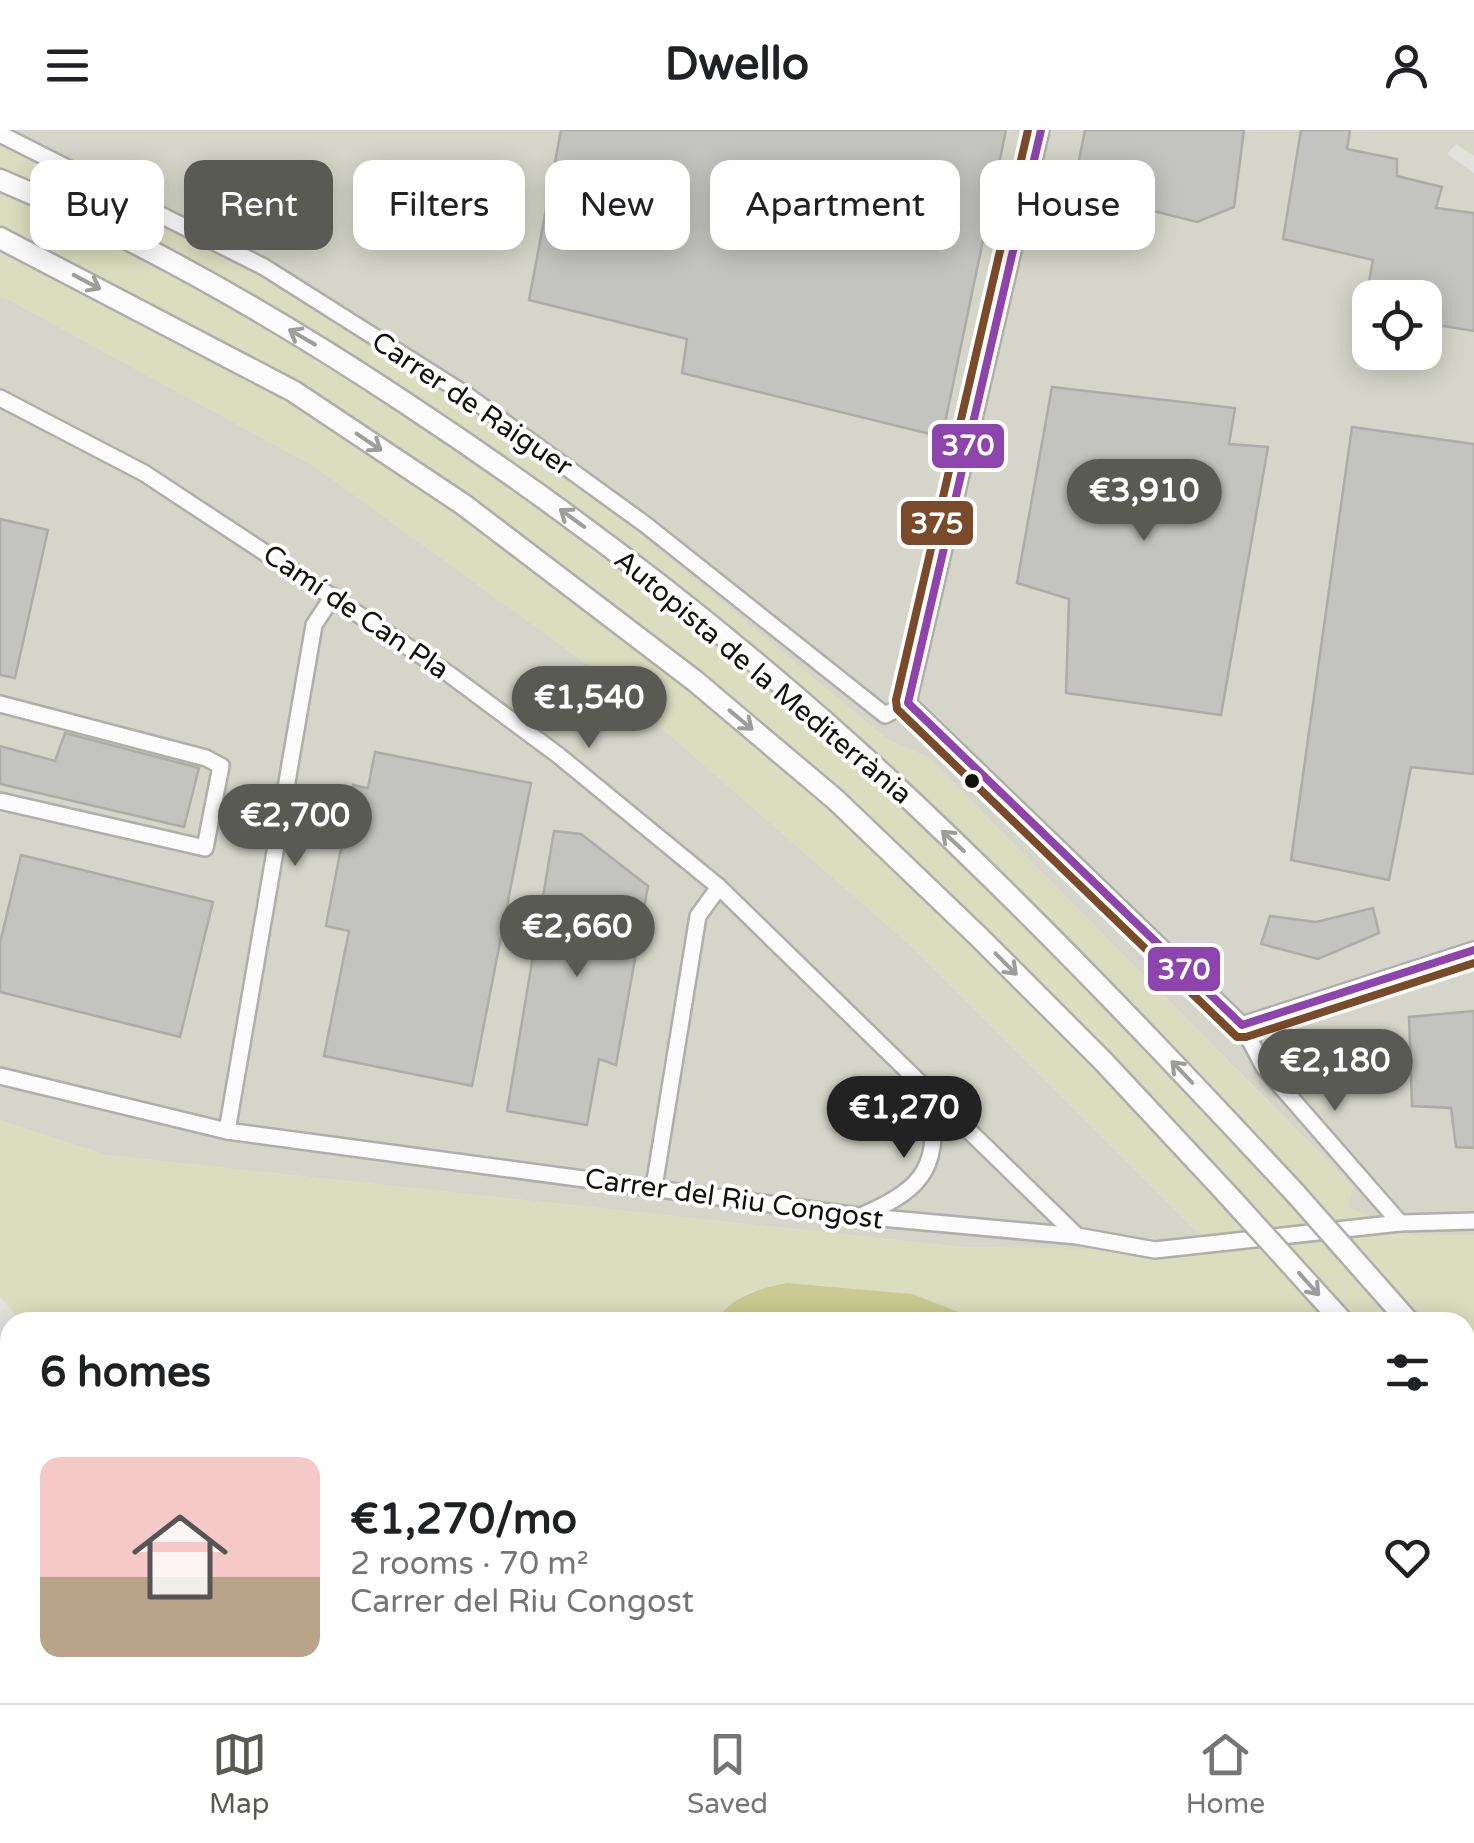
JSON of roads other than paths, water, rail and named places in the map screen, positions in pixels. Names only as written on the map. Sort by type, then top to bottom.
[{"type":"highway","name":"Autopista de la Mediterrània","points":[[0,180],[126,239],[306,339],[495,462],[589,530],[784,687],[884,775],[1078,964],[1296,1194],[1400,1312]]},
{"type":"highway","name":"Autopista de la Mediterrània","points":[[0,238],[294,391],[464,504],[695,681],[836,800],[1104,1061],[1334,1312]]},
{"type":"street","points":[[1042,130],[908,703],[1242,1025],[1264,1067],[1400,1223]]},
{"type":"street","name":"Carrer de Raiguer","points":[[0,134],[264,267],[468,396],[646,525],[885,715],[908,703]]},
{"type":"street","name":"Camí de Can Pla","points":[[0,398],[144,473],[450,674],[558,755],[719,887],[1077,1236]]},
{"type":"street","points":[[227,1131],[314,625],[333,596]]},
{"type":"street","points":[[0,704],[206,758],[221,766],[205,848],[0,801]]},
{"type":"street","points":[[654,1187],[698,916],[719,887]]},
{"type":"street","points":[[1242,1025],[1474,950]]},
{"type":"street","name":"Carrer del Riu Congost","points":[[0,1076],[227,1131],[859,1216],[1077,1236],[1155,1250],[1400,1223],[1474,1221]]},
{"type":"street","points":[[859,1216],[903,1196],[924,1171],[934,1142],[932,1095]]}]
